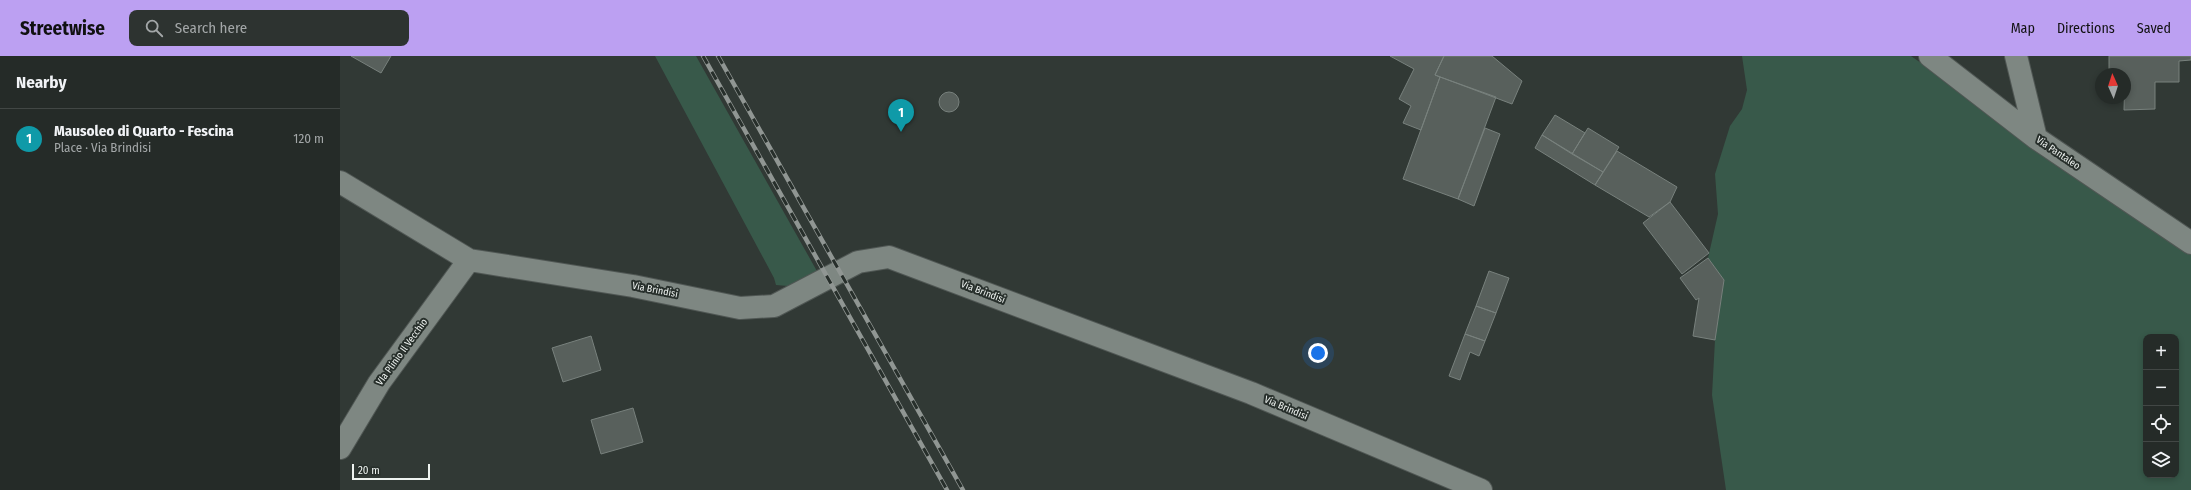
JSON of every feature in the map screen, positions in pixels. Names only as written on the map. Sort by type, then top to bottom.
[{"type":"street","name":"Via Pantaleo","points":[[1930,56],[2036,138],[2191,243]]},
{"type":"street","points":[[2016,56],[2036,138]]},
{"type":"street","points":[[340,182],[469,260]]},
{"type":"street","name":"Via Brindisi","points":[[469,260],[633,286],[740,308],[774,306],[858,262],[889,257],[1251,393],[1481,490]]},
{"type":"street","name":"VIa Plinio Il Vecchio","points":[[340,448],[378,383],[469,260]]},
{"type":"green space","points":[[655,56],[696,56],[818,273],[788,286],[776,285],[774,278]]},
{"type":"green space","points":[[1742,56],[1911,56],[2191,252],[2191,490],[1726,490],[1712,395],[1715,340],[1724,280],[1708,258],[1718,214],[1715,174],[1730,126],[1742,109],[1747,90]]},
{"type":"building","points":[[351,56],[391,56],[381,73]]},
{"type":"building","points":[[1390,56],[1444,56],[1435,75],[1440,77],[1421,130],[1403,123],[1411,106],[1399,99],[1414,69]]},
{"type":"building","points":[[1444,56],[1492,56],[1522,81],[1512,104],[1435,75]]},
{"type":"building","points":[[2109,56],[2191,56],[2191,60],[2179,61],[2179,82],[2155,82],[2155,109],[2124,110],[2124,104],[2131,104],[2131,68],[2109,68]]},
{"type":"building","points":[[1440,77],[1496,97],[1458,199],[1403,179]]},
{"type":"building","points":[[949,92],[956,95],[959,102],[956,109],[949,112],[942,109],[939,102],[942,95]]},
{"type":"building","points":[[1555,115],[1585,133],[1572,154],[1542,135]]},
{"type":"building","points":[[1485,128],[1500,134],[1474,206],[1458,199]]},
{"type":"building","points":[[1588,128],[1619,147],[1603,172],[1572,154]]},
{"type":"building","points":[[1542,135],[1603,172],[1595,185],[1535,148]]},
{"type":"building","points":[[1617,151],[1677,187],[1670,202],[1649,217],[1595,185]]},
{"type":"building","points":[[1670,202],[1709,253],[1682,274],[1643,223]]},
{"type":"building","points":[[1708,258],[1724,280],[1715,340],[1693,336],[1699,298],[1696,300],[1680,278]]},
{"type":"building","points":[[1489,271],[1509,278],[1496,313],[1476,306]]},
{"type":"building","points":[[1476,306],[1496,313],[1485,341],[1465,334]]},
{"type":"building","points":[[1465,334],[1485,341],[1479,356],[1470,352],[1460,380],[1449,376]]},
{"type":"building","points":[[591,336],[601,370],[563,382],[552,348]]},
{"type":"building","points":[[633,408],[643,442],[601,454],[591,420]]},
{"type":"railway","points":[[703,56],[947,490]]},
{"type":"railway","points":[[718,56],[963,490]]},
{"type":"place","name":"Mausoleo di Quarto - Fescina","points":[[901,132]]}]
